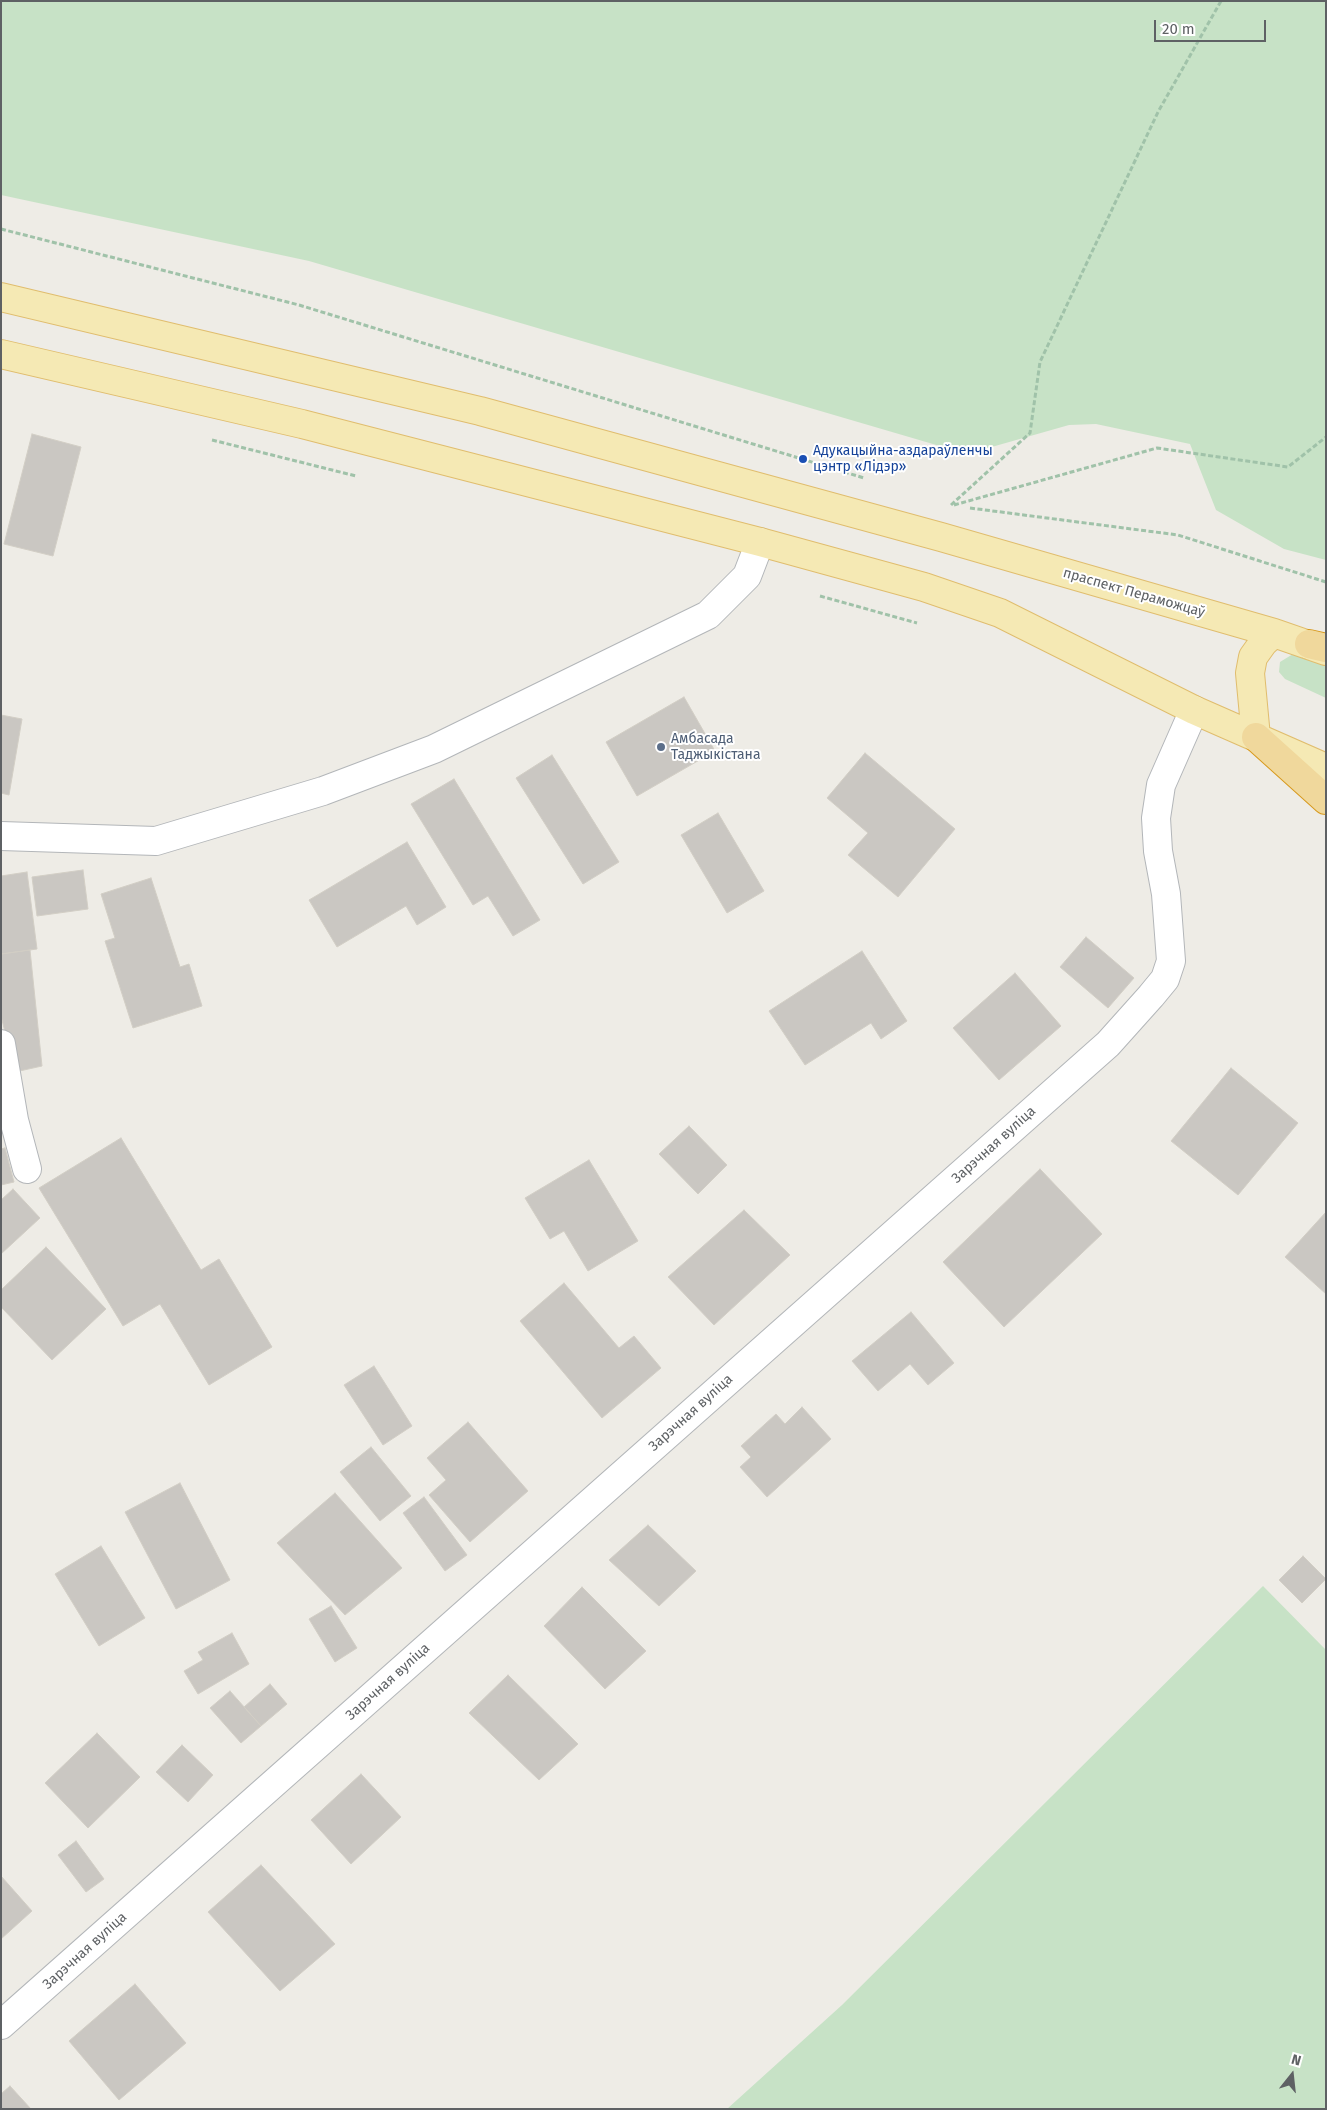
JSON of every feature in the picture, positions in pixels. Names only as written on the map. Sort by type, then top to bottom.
[{"type":"highway","points":[[1256,737],[1326,800]]},
{"type":"main road","name":"праспект Пераможцаў","points":[[1,297],[480,411],[941,537],[1320,648]]},
{"type":"main road","points":[[1,354],[302,424],[760,542],[924,587],[1000,613],[1194,710],[1326,768]]},
{"type":"main road","points":[[1256,737],[1250,673],[1254,657],[1274,633]]},
{"type":"street","points":[[1,836],[156,841],[323,791],[434,749],[708,615],[747,576],[760,542]]},
{"type":"street","name":"Зарэчная вуліца","points":[[1,2025],[1100,1051],[1151,996],[1165,979],[1171,962],[1167,902],[1158,851],[1156,818],[1161,785],[1194,710]]},
{"type":"street","points":[[1,1044],[14,1120],[27,1169]]},
{"type":"path","points":[[951,506],[1030,433],[1040,362],[1158,112],[1221,1]]},
{"type":"path","points":[[1,228],[299,305],[803,459]]},
{"type":"path","points":[[951,506],[1157,448],[1288,467],[1326,437]]},
{"type":"path","points":[[209,440],[361,477]]},
{"type":"path","points":[[951,506],[1178,535],[1326,582]]},
{"type":"path","points":[[814,594],[919,623]]},
{"type":"green space","points":[[1,1],[1326,1],[1326,560],[1284,549],[1216,510],[1190,444],[1096,424],[1069,425],[967,454],[309,261],[1,195]]},
{"type":"green space","points":[[1293,654],[1302,655],[1326,666],[1326,698],[1285,679],[1279,672],[1280,662]]},
{"type":"green space","points":[[1263,1586],[1326,1650],[1326,2109],[727,2109],[842,2005]]},
{"type":"building","points":[[32,434],[81,447],[53,556],[4,544]]},
{"type":"building","name":"Амбасада Таджыкістана","points":[[684,697],[715,751],[637,796],[606,742]]},
{"type":"building","points":[[1,715],[22,719],[9,795],[1,793]]},
{"type":"building","points":[[865,753],[955,829],[898,897],[848,855],[868,833],[827,798]]},
{"type":"building","points":[[552,755],[619,862],[583,884],[516,778]]},
{"type":"building","points":[[454,779],[540,920],[513,936],[488,896],[473,905],[411,804]]},
{"type":"building","points":[[718,813],[764,891],[727,913],[681,835]]},
{"type":"building","points":[[407,842],[446,907],[417,925],[406,906],[337,947],[309,900]]},
{"type":"building","points":[[83,870],[88,909],[37,916],[32,877]]},
{"type":"building","points":[[27,872],[37,949],[1,954],[1,876]]},
{"type":"building","points":[[151,878],[180,967],[189,964],[202,1006],[133,1028],[105,941],[115,938],[101,894]]},
{"type":"building","points":[[1086,937],[1134,978],[1108,1008],[1060,967]]},
{"type":"building","points":[[30,950],[42,1066],[15,1072],[1,1016],[1,954]]},
{"type":"building","points":[[862,951],[907,1021],[881,1039],[871,1023],[805,1065],[769,1011]]},
{"type":"building","points":[[1015,973],[1061,1026],[999,1080],[953,1028]]},
{"type":"building","points":[[1231,1068],[1298,1123],[1238,1195],[1171,1141]]},
{"type":"building","points":[[689,1126],[727,1165],[698,1194],[659,1154]]},
{"type":"building","points":[[121,1138],[201,1270],[219,1259],[272,1347],[209,1385],[160,1304],[123,1326],[39,1188]]},
{"type":"building","points":[[5,1148],[14,1182],[1,1185],[1,1149]]},
{"type":"building","points":[[589,1160],[638,1241],[588,1271],[564,1231],[550,1239],[525,1198]]},
{"type":"building","points":[[1040,1169],[1102,1234],[1004,1327],[943,1262]]},
{"type":"building","points":[[13,1189],[40,1218],[1,1254],[1,1200]]},
{"type":"building","points":[[744,1210],[790,1255],[714,1325],[668,1277]]},
{"type":"building","points":[[1326,1212],[1326,1294],[1285,1257]]},
{"type":"building","points":[[46,1247],[106,1309],[52,1360],[1,1307],[1,1290]]},
{"type":"building","points":[[564,1283],[619,1348],[634,1336],[661,1368],[602,1418],[520,1321]]},
{"type":"building","points":[[911,1312],[954,1363],[928,1385],[910,1364],[878,1391],[852,1361]]},
{"type":"building","points":[[374,1366],[412,1426],[383,1445],[344,1385]]},
{"type":"building","points":[[802,1407],[831,1439],[767,1497],[740,1467],[751,1457],[741,1446],[776,1414],[785,1424]]},
{"type":"building","points":[[468,1422],[528,1491],[470,1542],[429,1495],[446,1480],[427,1458]]},
{"type":"building","points":[[371,1447],[411,1496],[380,1521],[340,1472]]},
{"type":"building","points":[[180,1483],[230,1580],[176,1609],[125,1512]]},
{"type":"building","points":[[335,1493],[402,1568],[345,1615],[277,1543]]},
{"type":"building","points":[[424,1497],[467,1555],[445,1571],[403,1513]]},
{"type":"building","points":[[648,1525],[696,1571],[659,1606],[609,1560]]},
{"type":"building","points":[[101,1546],[145,1618],[99,1646],[55,1574]]},
{"type":"building","points":[[1303,1556],[1326,1579],[1302,1603],[1279,1580]]},
{"type":"building","points":[[582,1587],[646,1651],[605,1689],[544,1626]]},
{"type":"building","points":[[331,1606],[357,1648],[335,1662],[309,1619]]},
{"type":"building","points":[[232,1633],[249,1664],[198,1694],[184,1671],[203,1660],[198,1652]]},
{"type":"building","points":[[508,1675],[578,1744],[539,1780],[469,1713]]},
{"type":"building","points":[[270,1684],[287,1704],[261,1726],[244,1707]]},
{"type":"building","points":[[230,1691],[261,1726],[241,1743],[210,1708]]},
{"type":"building","points":[[97,1733],[140,1777],[88,1828],[45,1783]]},
{"type":"building","points":[[182,1745],[213,1775],[188,1802],[156,1772]]},
{"type":"building","points":[[361,1774],[401,1817],[351,1864],[311,1820]]},
{"type":"building","points":[[76,1841],[104,1879],[86,1892],[58,1855]]},
{"type":"building","points":[[261,1865],[335,1944],[280,1991],[208,1912]]},
{"type":"building","points":[[1,1876],[32,1911],[1,1939]]},
{"type":"building","points":[[135,1984],[186,2043],[119,2100],[69,2041]]},
{"type":"building","points":[[10,2086],[31,2109],[1,2109],[1,2094]]},
{"type":"place","name":"Адукацыйна-аздараўленчы цэнтр «Лідэр»","points":[[803,459]]},
{"type":"place","name":"Амбасада Таджыкістана","points":[[661,747]]}]
